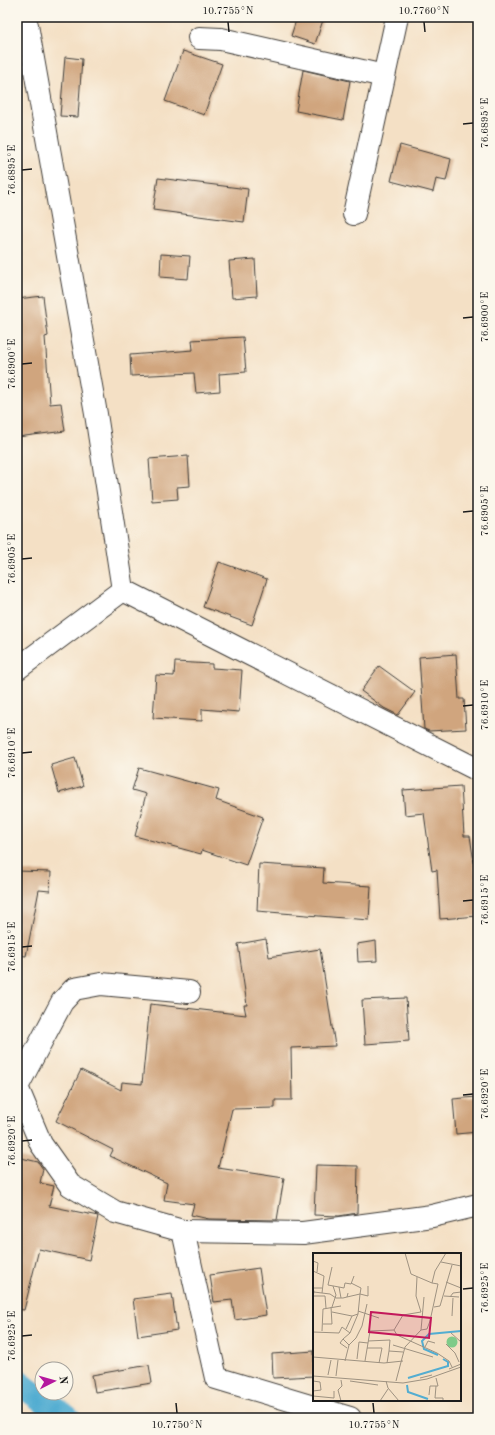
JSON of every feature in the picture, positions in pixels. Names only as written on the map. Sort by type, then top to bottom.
[{"type":"street","points":[[354,214],[397,17]]},
{"type":"street","points":[[17,24],[27,25],[96,414],[123,590]]},
{"type":"street","points":[[199,38],[221,39],[384,76]]},
{"type":"street","points":[[17,670],[123,590]]},
{"type":"street","points":[[123,590],[478,770]]},
{"type":"street","points":[[189,992],[101,984],[74,989],[62,1002],[17,1087],[41,1144],[70,1185],[115,1212],[183,1231],[303,1233],[432,1216],[478,1205]]},
{"type":"street","points":[[183,1231],[216,1378],[350,1418]]},
{"type":"building","points":[[297,17],[324,17],[315,44],[291,36]]},
{"type":"building","points":[[183,51],[222,64],[204,115],[165,101]]},
{"type":"building","points":[[65,57],[82,59],[78,117],[60,116]]},
{"type":"building","points":[[303,70],[350,81],[343,120],[296,111]]},
{"type":"building","points":[[400,145],[451,159],[446,181],[436,179],[433,192],[391,181]]},
{"type":"building","points":[[158,178],[248,189],[244,222],[153,210]]},
{"type":"building","points":[[161,254],[190,256],[188,279],[160,277]]},
{"type":"building","points":[[255,259],[257,296],[232,298],[229,261]]},
{"type":"building","points":[[43,296],[48,336],[45,337],[50,404],[61,403],[65,431],[17,437],[17,299]]},
{"type":"building","points":[[243,337],[246,372],[219,374],[220,391],[196,393],[194,373],[131,376],[130,355],[193,350],[192,340]]},
{"type":"building","points":[[188,456],[190,486],[177,487],[178,499],[152,501],[149,459]]},
{"type":"building","points":[[219,562],[267,579],[252,625],[203,607]]},
{"type":"building","points":[[456,654],[459,699],[464,699],[466,729],[429,731],[424,729],[419,657]]},
{"type":"building","points":[[175,662],[212,664],[212,668],[242,670],[239,712],[202,709],[202,721],[153,718],[156,675],[174,676]]},
{"type":"building","points":[[379,666],[415,692],[398,715],[384,708],[361,691]]},
{"type":"building","points":[[75,758],[83,786],[59,793],[51,765]]},
{"type":"building","points":[[139,768],[219,790],[216,800],[263,817],[246,865],[202,850],[201,854],[135,836],[146,794],[132,790]]},
{"type":"building","points":[[461,786],[464,836],[470,836],[478,889],[478,916],[440,919],[437,870],[432,871],[424,813],[405,815],[403,790]]},
{"type":"building","points":[[259,864],[324,868],[323,883],[371,886],[369,920],[257,911]]},
{"type":"building","points":[[17,871],[51,872],[50,891],[39,890],[26,956],[17,955]]},
{"type":"building","points":[[266,939],[269,957],[320,949],[335,1046],[291,1048],[292,1100],[275,1100],[275,1108],[232,1109],[218,1168],[284,1178],[277,1220],[209,1219],[191,1215],[194,1204],[164,1200],[167,1183],[110,1156],[113,1150],[56,1121],[81,1070],[121,1090],[122,1082],[142,1084],[150,1004],[246,1015],[244,1005],[247,1005],[238,944]]},
{"type":"building","points":[[376,941],[377,961],[358,962],[357,944]]},
{"type":"building","points":[[406,998],[409,1041],[365,1044],[362,1000]]},
{"type":"building","points":[[476,1097],[478,1132],[456,1134],[453,1099]]},
{"type":"building","points":[[17,1157],[38,1162],[43,1169],[40,1183],[54,1186],[49,1206],[98,1216],[89,1260],[39,1249],[24,1310],[17,1309]]},
{"type":"building","points":[[316,1165],[358,1166],[357,1213],[339,1216],[314,1215]]},
{"type":"building","points":[[259,1268],[266,1315],[235,1320],[232,1300],[214,1302],[210,1275]]},
{"type":"building","points":[[172,1294],[177,1330],[138,1336],[133,1299]]},
{"type":"building","points":[[313,1351],[313,1376],[273,1378],[272,1354]]},
{"type":"building","points":[[149,1365],[152,1383],[95,1392],[92,1375]]},
{"type":"waterway","points":[[17,1380],[27,1389],[68,1418]]}]
